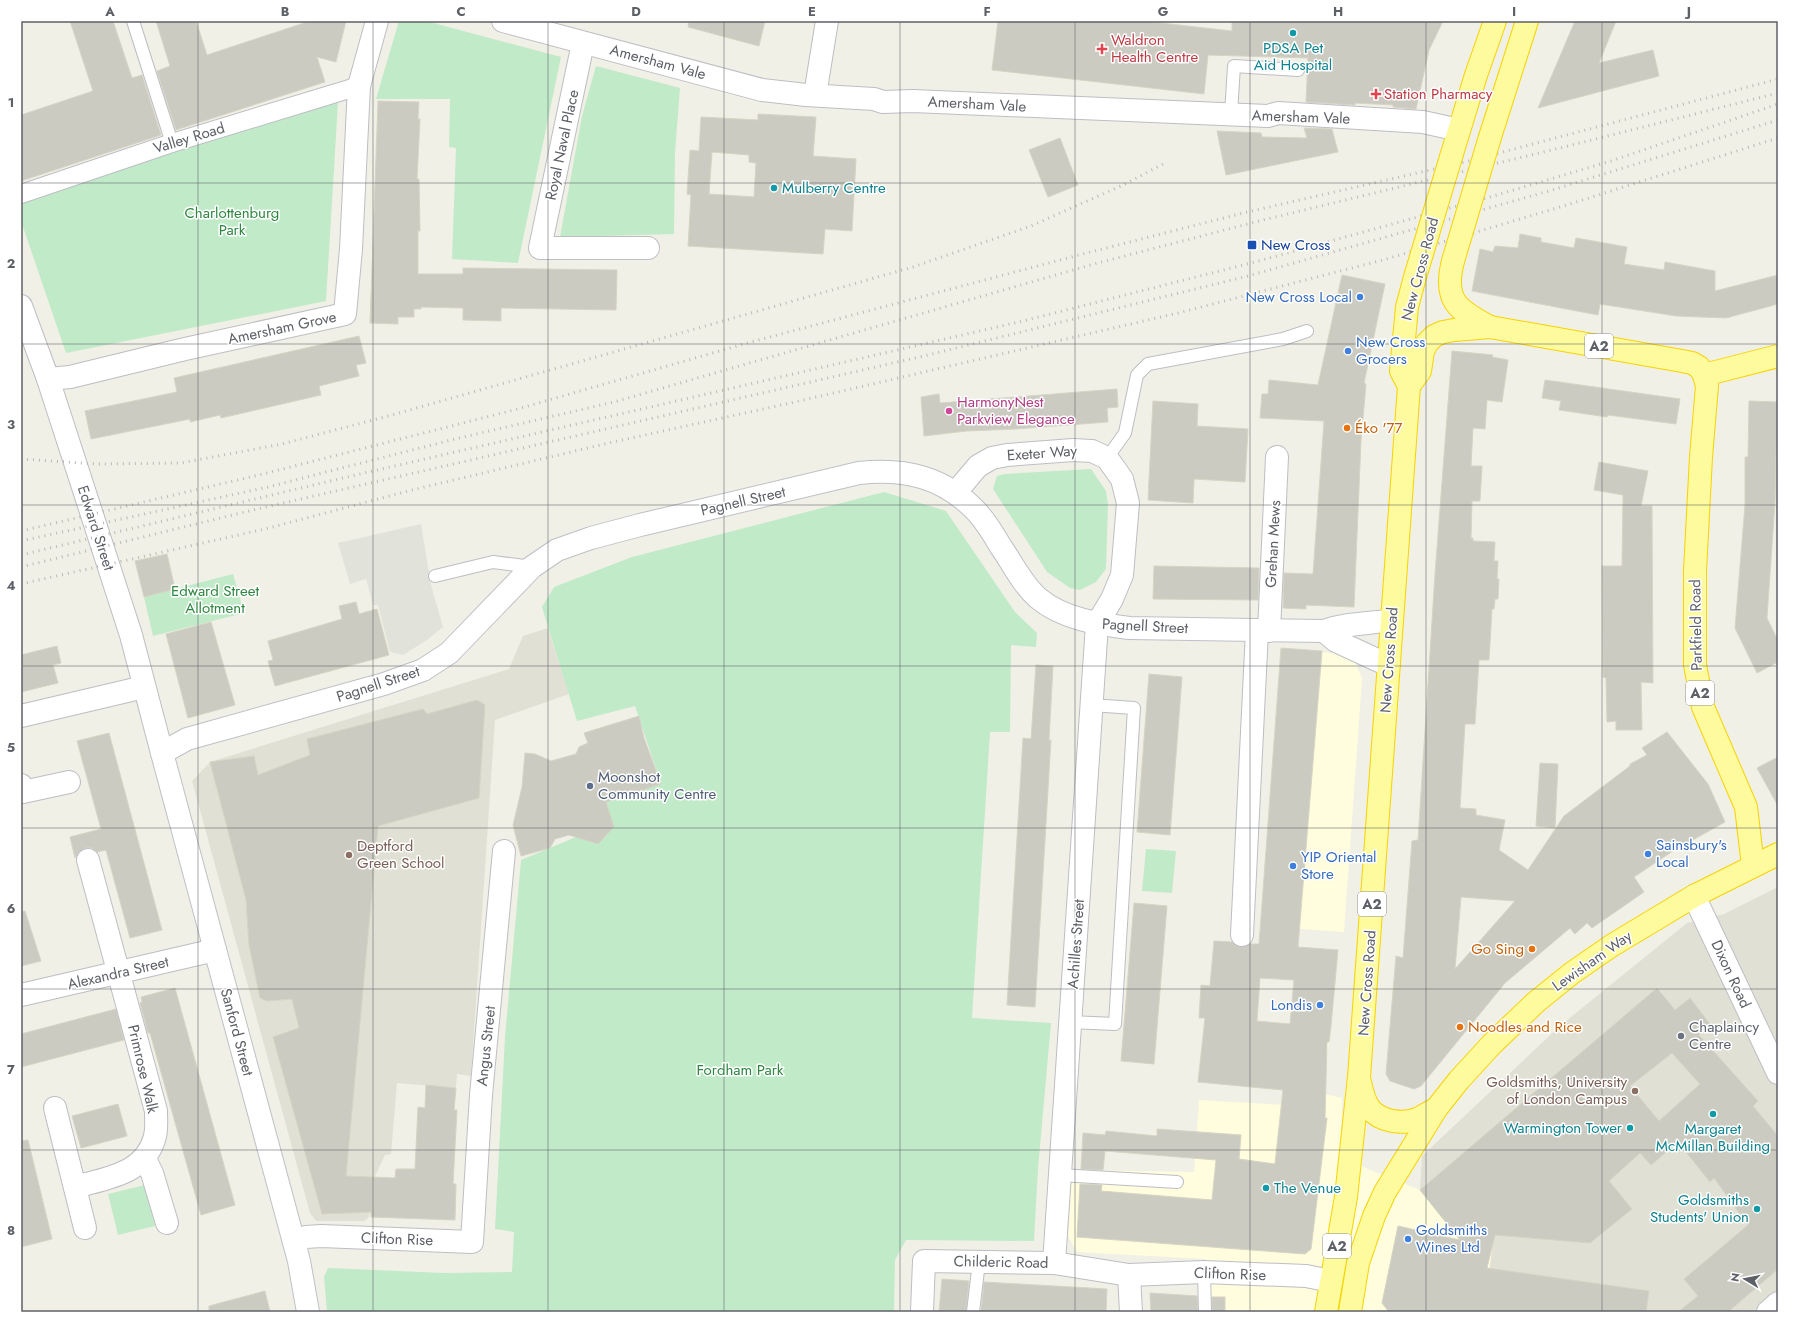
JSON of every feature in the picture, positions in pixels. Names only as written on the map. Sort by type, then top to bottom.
[{"type":"highway","name":"New Cross Road","points":[[1326,1312],[1346,1197],[1359,1076],[1409,386],[1401,371],[1406,314],[1415,276],[1457,137],[1495,21]]},
{"type":"highway","name":"New Cross Road","points":[[1490,327],[1468,316],[1459,309],[1453,299],[1449,279],[1490,137],[1527,21]]},
{"type":"highway","name":"A2","points":[[1409,386],[1420,371],[1423,351],[1427,343],[1434,336],[1443,332],[1490,327],[1692,363],[1699,367],[1704,374]]},
{"type":"highway","points":[[1704,374],[1778,356]]},
{"type":"highway","name":"Parkfield Road","points":[[1704,374],[1707,397],[1701,457],[1695,571],[1695,665],[1703,708],[1746,807],[1753,866]]},
{"type":"highway","name":"Lewisham Way","points":[[1350,1312],[1358,1263],[1374,1216],[1385,1192],[1436,1109],[1459,1080],[1492,1044],[1536,1002],[1572,972],[1611,946],[1694,896],[1778,854]]},
{"type":"highway","name":"Lewisham Way","points":[[1359,1076],[1362,1094],[1369,1108],[1375,1113],[1390,1120],[1402,1122],[1416,1119],[1436,1109]]},
{"type":"street","name":"Amersham Grove","points":[[48,379],[70,378],[185,349],[345,314],[351,249],[359,86],[377,21]]},
{"type":"street","name":"Amersham Vale","points":[[503,21],[762,90],[874,99],[883,102],[913,101],[1268,116],[1278,113],[1423,122],[1457,137]]},
{"type":"street","points":[[815,95],[827,21]]},
{"type":"street","name":"Royal Naval Place","points":[[583,42],[540,248],[648,248]]},
{"type":"street","name":"Valley Road","points":[[21,194],[172,143],[359,86]]},
{"type":"street","name":"Edward Street","points":[[21,306],[48,379],[131,635],[162,753]]},
{"type":"street","name":"Exeter Way","points":[[956,492],[978,466],[992,458],[1007,455],[1073,450],[1092,451],[1107,458]]},
{"type":"street","name":"Grehan Mews","points":[[1242,935],[1263,631],[1277,457]]},
{"type":"street","points":[[1097,624],[1112,599],[1122,575],[1128,503],[1122,479],[1107,458]]},
{"type":"street","name":"Pagnell Street","points":[[162,753],[187,739],[384,684],[423,670],[449,653],[532,567],[557,550],[592,538],[859,473],[882,470],[926,477],[956,492],[978,512],[1022,580],[1039,598],[1057,610],[1097,624],[1129,628],[1263,631],[1324,630],[1337,626],[1392,620]]},
{"type":"street","name":"Achilles Street","points":[[1054,1263],[1097,624]]},
{"type":"street","points":[[1324,630],[1336,641],[1388,665]]},
{"type":"street","points":[[21,716],[144,687]]},
{"type":"street","name":"Sanford Street","points":[[162,753],[294,1242],[304,1283],[308,1312]]},
{"type":"street","points":[[21,785],[22,792],[69,782]]},
{"type":"street","name":"Angus Street","points":[[472,1242],[481,1095],[504,851]]},
{"type":"street","name":"Primrose Walk","points":[[75,1187],[127,1172],[144,1159],[156,1136],[156,1111],[120,973],[88,860]]},
{"type":"street","name":"Dixon Road","points":[[1694,896],[1778,1073]]},
{"type":"street","name":"Alexandra Street","points":[[21,995],[215,950]]},
{"type":"street","points":[[55,1108],[85,1228]]},
{"type":"street","points":[[144,1159],[152,1173],[167,1223]]},
{"type":"street","name":"Clifton Rise","points":[[294,1242],[306,1237],[321,1236],[472,1242]]},
{"type":"street","name":"Childeric Road","points":[[922,1312],[924,1261],[1054,1263],[1129,1275]]},
{"type":"street","name":"Clifton Rise","points":[[1129,1275],[1204,1272],[1306,1276],[1331,1281]]},
{"type":"street","points":[[1129,1275],[1130,1312]]},
{"type":"street","points":[[1768,1312],[1778,1303]]},
{"type":"lane","points":[[133,21],[172,143]]},
{"type":"lane","points":[[1231,114],[1234,66],[1298,70]]},
{"type":"lane","points":[[1107,458],[1125,433],[1137,375],[1148,364],[1283,339],[1307,331]]},
{"type":"lane","points":[[435,576],[492,562],[532,567]]},
{"type":"lane","points":[[1070,1022],[1115,1024],[1134,708],[1091,705]]},
{"type":"lane","points":[[1060,1175],[1177,1182]]},
{"type":"lane","points":[[973,1312],[979,1262]]},
{"type":"lane","points":[[1204,1272],[1205,1312]]},
{"type":"shaded area","points":[[421,524],[431,585],[443,627],[427,640],[403,655],[390,652],[378,605],[373,605],[366,579],[350,584],[338,543]]},
{"type":"shaded area","name":"Deptford Green School","points":[[548,628],[569,694],[495,720],[471,1076],[457,1074],[456,1088],[397,1083],[391,1154],[385,1155],[375,1176],[371,1191],[369,1217],[364,1221],[316,1221],[310,1213],[192,781],[210,762],[509,669],[523,636]]},
{"type":"shaded area","points":[[1281,648],[1340,654],[1355,662],[1362,678],[1344,932],[1260,926]]},
{"type":"shaded area","name":"Goldsmiths, University of London Campus","points":[[1778,887],[1778,1312],[1484,1312],[1494,1235],[1454,1232],[1420,1190],[1422,1156],[1561,1025],[1687,923],[1724,914]]},
{"type":"shaded area","points":[[1294,988],[1329,1042],[1326,1059],[1325,1094],[1342,1098],[1341,1158],[1420,1190],[1454,1232],[1494,1235],[1484,1312],[1212,1312],[1211,1298],[1207,1290],[1206,1259],[1077,1252],[1068,1236],[1072,1170],[1194,1172],[1199,1100],[1284,1105]]},
{"type":"green space","points":[[399,21],[426,21],[561,57],[518,263],[452,259],[456,148],[449,147],[450,99],[376,99]]},
{"type":"green space","points":[[596,66],[680,88],[675,153],[674,234],[560,237],[582,116]]},
{"type":"green space","name":"Charlottenburg Park","points":[[339,86],[326,301],[66,353],[21,221],[21,188]]},
{"type":"green space","points":[[1091,469],[1106,491],[1108,504],[1106,569],[1096,582],[1080,590],[1070,588],[1047,572],[993,489],[997,476],[1005,474]]},
{"type":"green space","name":"Fordham Park","points":[[884,492],[946,511],[1015,612],[1037,633],[1036,647],[1011,645],[1010,732],[990,732],[972,1018],[1051,1023],[1038,1169],[1034,1241],[906,1240],[895,1260],[894,1312],[327,1312],[324,1277],[328,1268],[445,1273],[512,1272],[514,1232],[495,1229],[505,1037],[521,860],[576,837],[598,844],[614,827],[606,802],[661,784],[635,706],[577,721],[542,607],[554,587],[632,557]]},
{"type":"green space","name":"Edward Street Allotment","points":[[233,574],[244,613],[153,636],[144,597]]},
{"type":"green space","points":[[1146,849],[1176,851],[1172,893],[1142,891]]},
{"type":"green space","points":[[145,1185],[155,1226],[118,1235],[108,1194]]},
{"type":"building","points":[[70,21],[113,21],[132,78],[142,75],[161,135],[21,181],[21,115],[93,91]]},
{"type":"building","points":[[156,21],[196,21],[207,55],[310,21],[346,21],[336,62],[317,57],[325,82],[176,130],[157,71],[170,66]]},
{"type":"building","points":[[689,21],[765,21],[759,46],[688,27]]},
{"type":"building","points":[[998,21],[1143,21],[1232,31],[1232,21],[1443,21],[1429,50],[1416,109],[1393,107],[1393,105],[1355,103],[1355,105],[1306,102],[1308,58],[1208,55],[1204,94],[992,70]]},
{"type":"building","points":[[1575,21],[1616,21],[1599,63],[1653,50],[1659,76],[1538,108]]},
{"type":"building","points":[[378,101],[419,102],[418,119],[420,119],[417,179],[419,179],[420,231],[418,231],[418,274],[463,274],[463,268],[617,270],[616,310],[501,308],[501,321],[463,320],[463,308],[421,307],[421,309],[414,309],[414,317],[398,317],[398,324],[370,323]]},
{"type":"building","name":"Mulberry Centre","points":[[758,114],[816,117],[813,156],[856,159],[852,231],[825,229],[823,254],[688,246],[691,195],[687,194],[690,150],[699,151],[701,117],[758,120]],"holes":[[[712,152],[749,155],[749,162],[756,163],[754,197],[709,194]]]},
{"type":"building","points":[[1304,128],[1332,129],[1338,152],[1226,175],[1217,131],[1261,133],[1262,137],[1307,138]]},
{"type":"building","points":[[1060,138],[1078,185],[1048,197],[1029,150]]},
{"type":"building","points":[[1520,234],[1541,238],[1541,242],[1574,248],[1576,238],[1627,247],[1624,264],[1664,270],[1665,262],[1715,271],[1715,291],[1778,275],[1778,304],[1726,318],[1676,316],[1600,304],[1598,315],[1472,291],[1480,249],[1493,252],[1495,246],[1518,248]]},
{"type":"building","points":[[1342,275],[1385,284],[1364,383],[1366,384],[1361,441],[1354,607],[1306,605],[1306,609],[1283,608],[1284,573],[1313,574],[1324,421],[1260,418],[1262,394],[1268,394],[1269,380],[1318,385]]},
{"type":"building","points":[[359,336],[366,363],[356,365],[359,376],[319,386],[321,395],[221,418],[220,415],[190,422],[190,419],[91,439],[85,411],[177,392],[174,378]]},
{"type":"building","points":[[1452,351],[1493,355],[1492,357],[1508,360],[1502,402],[1487,400],[1485,429],[1473,428],[1471,466],[1482,466],[1480,501],[1472,501],[1471,538],[1473,538],[1473,541],[1495,542],[1494,561],[1498,561],[1497,579],[1499,579],[1498,599],[1495,599],[1494,609],[1492,609],[1489,660],[1479,660],[1475,724],[1465,724],[1460,808],[1476,809],[1476,815],[1505,820],[1499,850],[1528,870],[1564,816],[1630,766],[1630,764],[1647,755],[1642,748],[1667,732],[1708,784],[1725,822],[1673,851],[1634,877],[1644,892],[1592,928],[1587,923],[1575,934],[1570,928],[1505,983],[1421,1086],[1414,1089],[1390,1081],[1386,1074],[1396,956],[1403,958],[1412,841],[1418,840],[1435,574]],"holes":[[[1461,897],[1515,901],[1455,969]]]},
{"type":"building","points":[[1545,380],[1680,399],[1676,424],[1608,415],[1607,417],[1559,410],[1561,401],[1542,398]]},
{"type":"building","points":[[1117,389],[1118,407],[1107,408],[1108,422],[967,431],[924,436],[921,397],[939,394],[940,403]]},
{"type":"building","points":[[1153,401],[1198,404],[1197,426],[1248,429],[1245,482],[1194,479],[1193,503],[1148,500]]},
{"type":"building","points":[[1749,401],[1777,402],[1775,502],[1767,618],[1778,641],[1778,662],[1757,673],[1735,628],[1745,505],[1745,457],[1748,457]]},
{"type":"building","points":[[1599,462],[1648,471],[1641,506],[1652,506],[1653,683],[1641,682],[1642,730],[1616,730],[1616,721],[1607,722],[1606,678],[1603,677],[1602,566],[1622,566],[1623,495],[1594,490]]},
{"type":"building","points":[[167,554],[175,589],[144,597],[135,561]]},
{"type":"building","points":[[1154,566],[1259,568],[1258,600],[1153,599]]},
{"type":"building","points":[[356,602],[359,614],[377,609],[389,655],[275,686],[268,661],[273,660],[268,641],[342,619],[339,606]]},
{"type":"building","points":[[211,622],[235,705],[188,718],[166,634]]},
{"type":"building","points":[[57,646],[61,663],[53,665],[58,683],[21,692],[21,655]]},
{"type":"building","points":[[1281,648],[1322,651],[1298,947],[1338,950],[1331,1026],[1329,1042],[1327,1042],[1325,1118],[1327,1118],[1311,1249],[1305,1254],[1077,1237],[1080,1184],[1102,1185],[1101,1191],[1212,1200],[1216,1160],[1105,1151],[1103,1170],[1081,1169],[1083,1133],[1105,1135],[1106,1131],[1157,1136],[1157,1129],[1241,1135],[1239,1159],[1275,1164],[1283,1090],[1198,1082],[1205,1018],[1199,1018],[1201,985],[1210,986],[1214,941],[1232,942],[1241,947],[1250,944],[1259,944]],"holes":[[[1260,978],[1294,980],[1290,1024],[1257,1021]]]},
{"type":"building","points":[[1036,665],[1053,666],[1049,740],[1051,740],[1035,1007],[1007,1005],[1023,738],[1031,739]]},
{"type":"building","points":[[1149,674],[1182,677],[1170,835],[1137,832]]},
{"type":"building","points":[[477,700],[485,705],[479,798],[378,826],[346,1176],[395,1178],[396,1169],[415,1169],[418,1107],[425,1108],[426,1085],[456,1088],[454,1110],[457,1110],[453,1184],[456,1184],[455,1220],[371,1217],[371,1212],[322,1214],[273,1037],[299,1028],[292,999],[267,1001],[260,998],[249,945],[246,900],[210,762],[254,756],[258,775],[310,755],[307,739],[423,709],[427,714]]},
{"type":"building","name":"Moonshot Community Centre","points":[[639,716],[644,738],[661,784],[606,802],[614,827],[598,844],[569,835],[555,839],[550,848],[521,856],[513,825],[522,787],[525,753],[535,754],[551,761],[576,754],[579,747],[588,743],[584,733]]},
{"type":"building","points":[[109,733],[162,930],[130,938],[106,850],[97,852],[92,848],[85,848],[79,852],[75,858],[70,837],[101,829],[77,741]]},
{"type":"building","points":[[1778,757],[1778,806],[1757,768]]},
{"type":"building","points":[[1540,763],[1558,764],[1555,828],[1536,826]]},
{"type":"building","points":[[1134,903],[1167,906],[1154,1064],[1121,1061]]},
{"type":"building","points":[[25,911],[41,961],[21,966],[21,912]]},
{"type":"building","points":[[175,988],[235,1205],[201,1215],[150,1033],[148,1033],[140,1003],[142,1002],[141,997]]},
{"type":"building","points":[[1657,988],[1675,1010],[1690,998],[1710,1024],[1699,1035],[1758,1101],[1753,1106],[1778,1136],[1778,1269],[1728,1312],[1678,1312],[1698,1296],[1684,1279],[1748,1225],[1714,1178],[1710,1182],[1678,1142],[1651,1165],[1640,1153],[1609,1181],[1632,1209],[1590,1243],[1495,1235],[1487,1268],[1649,1291],[1646,1312],[1389,1312],[1382,1303],[1398,1226],[1460,1240],[1420,1190]],"holes":[[[1672,1053],[1700,1084],[1659,1121],[1630,1086]]]},
{"type":"building","points":[[116,1009],[124,1040],[21,1067],[21,1034]]},
{"type":"building","points":[[118,1104],[127,1136],[81,1148],[72,1116]]},
{"type":"building","points":[[28,1140],[52,1239],[21,1247],[21,1141]]},
{"type":"building","points":[[942,1279],[969,1281],[966,1312],[939,1312]]},
{"type":"building","points":[[984,1282],[1107,1289],[1106,1312],[981,1312]]},
{"type":"building","points":[[265,1291],[270,1312],[209,1312],[209,1306]]},
{"type":"building","points":[[1150,1293],[1197,1296],[1198,1312],[1151,1312]]},
{"type":"building","points":[[1212,1297],[1225,1297],[1225,1312],[1212,1312]]},
{"type":"railway","points":[[21,531],[259,475],[514,410],[751,342],[1079,255],[1243,213],[1465,162],[1778,79]]},
{"type":"railway","points":[[21,541],[268,487],[455,439],[614,402],[1094,264],[1263,220],[1778,93]]},
{"type":"railway","points":[[21,555],[347,477],[1023,321],[1255,262],[1490,197],[1611,161],[1778,104]]},
{"type":"railway","points":[[21,567],[253,510],[928,355],[1248,276],[1549,191],[1778,120]]},
{"type":"railway","points":[[21,584],[265,529],[412,490],[613,442],[795,402],[1178,313],[1383,260],[1570,204],[1778,138]]},
{"type":"railway","points":[[21,459],[96,464],[181,463],[282,444],[392,415],[913,267],[1031,226],[1123,185],[1167,162]]},
{"type":"place","name":"PDSA Pet Aid Hospital","points":[[1293,33]]},
{"type":"place","name":"Waldron Health Centre","points":[[1102,49]]},
{"type":"place","name":"Station Pharmacy","points":[[1376,94]]},
{"type":"place","name":"Mulberry Centre","points":[[774,188]]},
{"type":"place","name":"New Cross","points":[[1252,245]]},
{"type":"place","name":"New Cross Local","points":[[1360,297]]},
{"type":"place","name":"New Cross Grocers","points":[[1348,351]]},
{"type":"place","name":"HarmonyNest Parkview Elegance","points":[[949,411]]},
{"type":"place","name":"Éko '77","points":[[1347,428]]},
{"type":"place","name":"Moonshot Community Centre","points":[[590,786]]},
{"type":"place","name":"Sainsbury's Local","points":[[1648,854]]},
{"type":"place","name":"Deptford Green School","points":[[349,855]]},
{"type":"place","name":"YIP Oriental Store","points":[[1293,866]]},
{"type":"place","name":"Go Sing","points":[[1532,949]]},
{"type":"place","name":"Londis","points":[[1320,1005]]},
{"type":"place","name":"Noodles and Rice","points":[[1460,1027]]},
{"type":"place","name":"Chaplaincy Centre","points":[[1681,1036]]},
{"type":"place","name":"Goldsmiths, University of London Campus","points":[[1635,1091]]},
{"type":"place","name":"Margaret McMillan Building","points":[[1713,1114]]},
{"type":"place","name":"Warmington Tower","points":[[1630,1128]]},
{"type":"place","name":"The Venue","points":[[1266,1188]]},
{"type":"place","name":"Goldsmiths Students' Union","points":[[1757,1209]]},
{"type":"place","name":"Goldsmiths Wines Ltd","points":[[1408,1239]]}]
